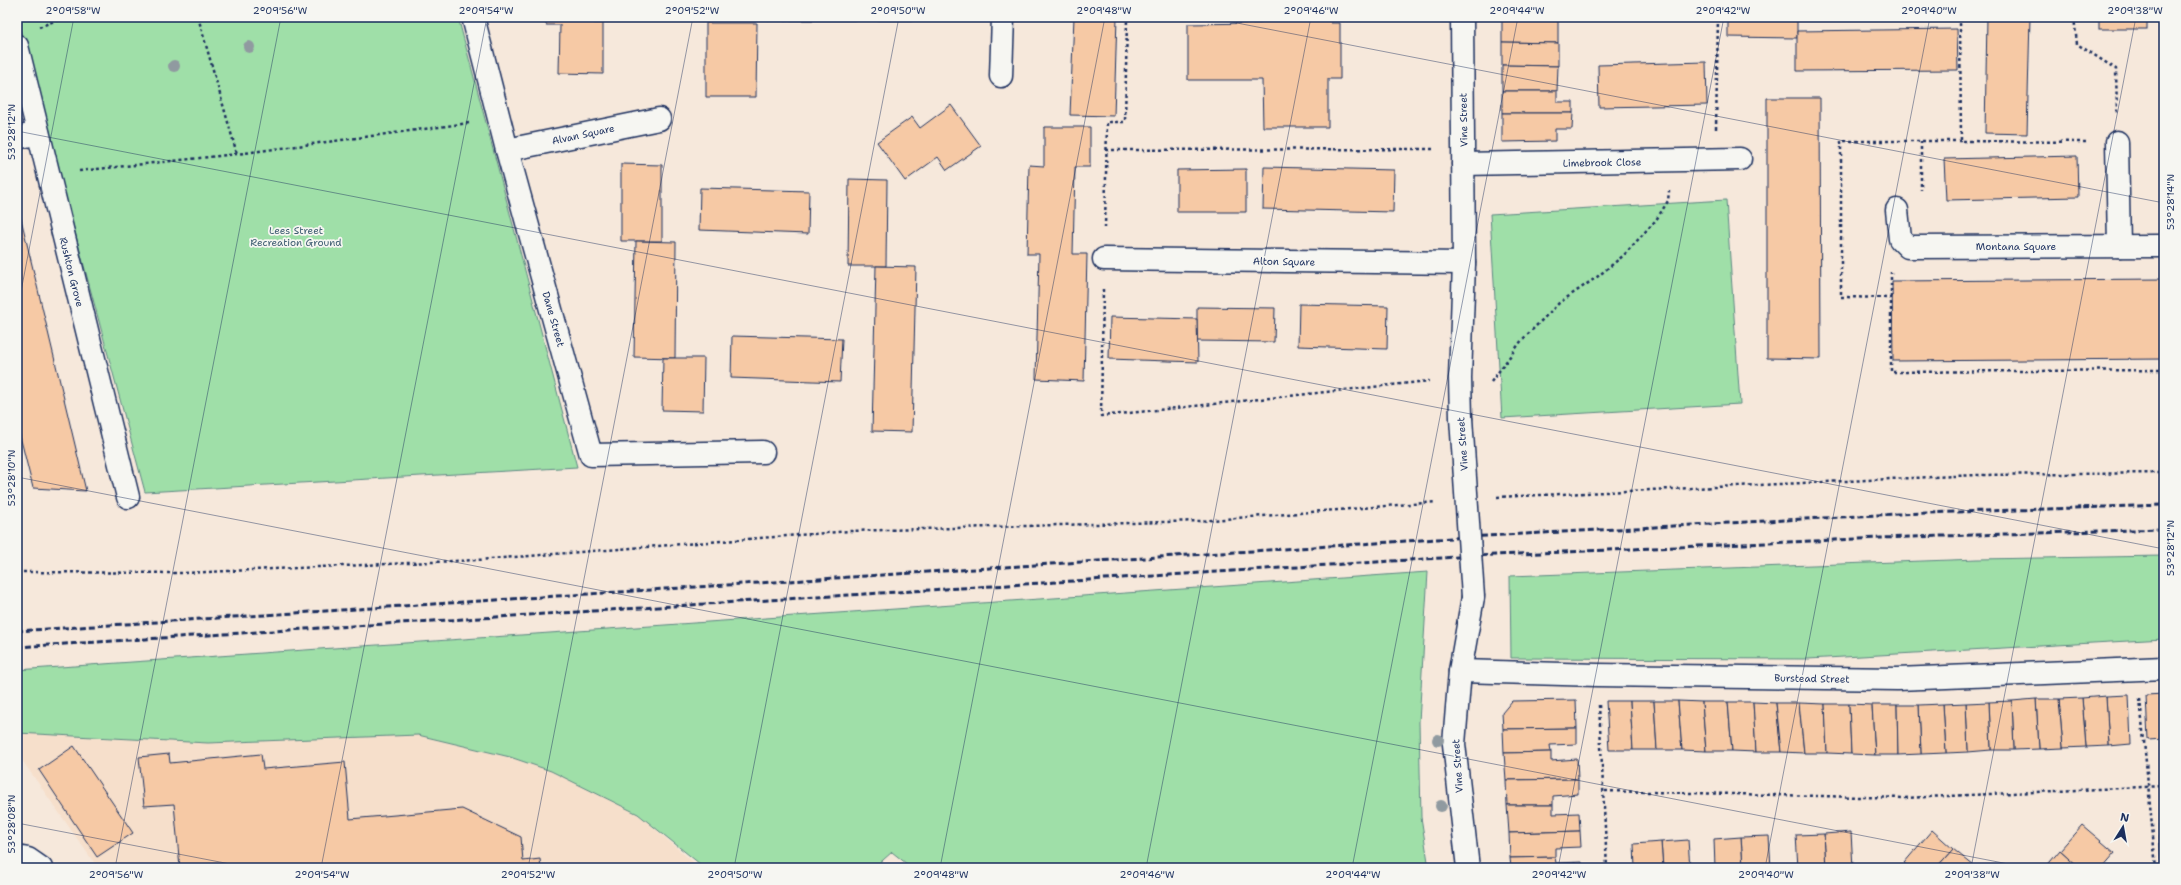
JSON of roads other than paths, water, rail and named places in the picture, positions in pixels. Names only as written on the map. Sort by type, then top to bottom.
[{"type":"street","name":"Dane Street","points":[[473,17],[507,150],[591,455],[763,452]]},
{"type":"street","points":[[1002,76],[1003,17]]},
{"type":"street","name":"Vine Street","points":[[1462,17],[1464,264],[1460,410],[1473,597],[1460,671],[1454,744],[1468,868]]},
{"type":"street","name":"Rushton Grove","points":[[17,46],[128,497]]},
{"type":"street","name":"Alvan Square","points":[[507,150],[659,119]]},
{"type":"street","points":[[17,138],[38,133]]},
{"type":"street","points":[[2117,142],[2119,246]]},
{"type":"street","name":"Limebrook Close","points":[[1463,157],[1669,161],[1740,159]]},
{"type":"street","name":"Montana Square","points":[[1898,210],[1900,239],[1908,247],[2164,246]]},
{"type":"street","name":"Alton Square","points":[[1104,259],[1464,264]]},
{"type":"street","name":"Burstead Street","points":[[1460,671],[1597,675],[1897,679],[2164,668]]},
{"type":"street","points":[[17,857],[28,859],[41,868]]},
{"type":"railway","points":[[17,631],[1468,537],[1897,514],[2164,505]]},
{"type":"railway","points":[[17,647],[1473,556],[1880,538],[2164,529]]},
{"type":"park label","name":"Lees Street Recreation Ground","points":[[296,236]]}]
